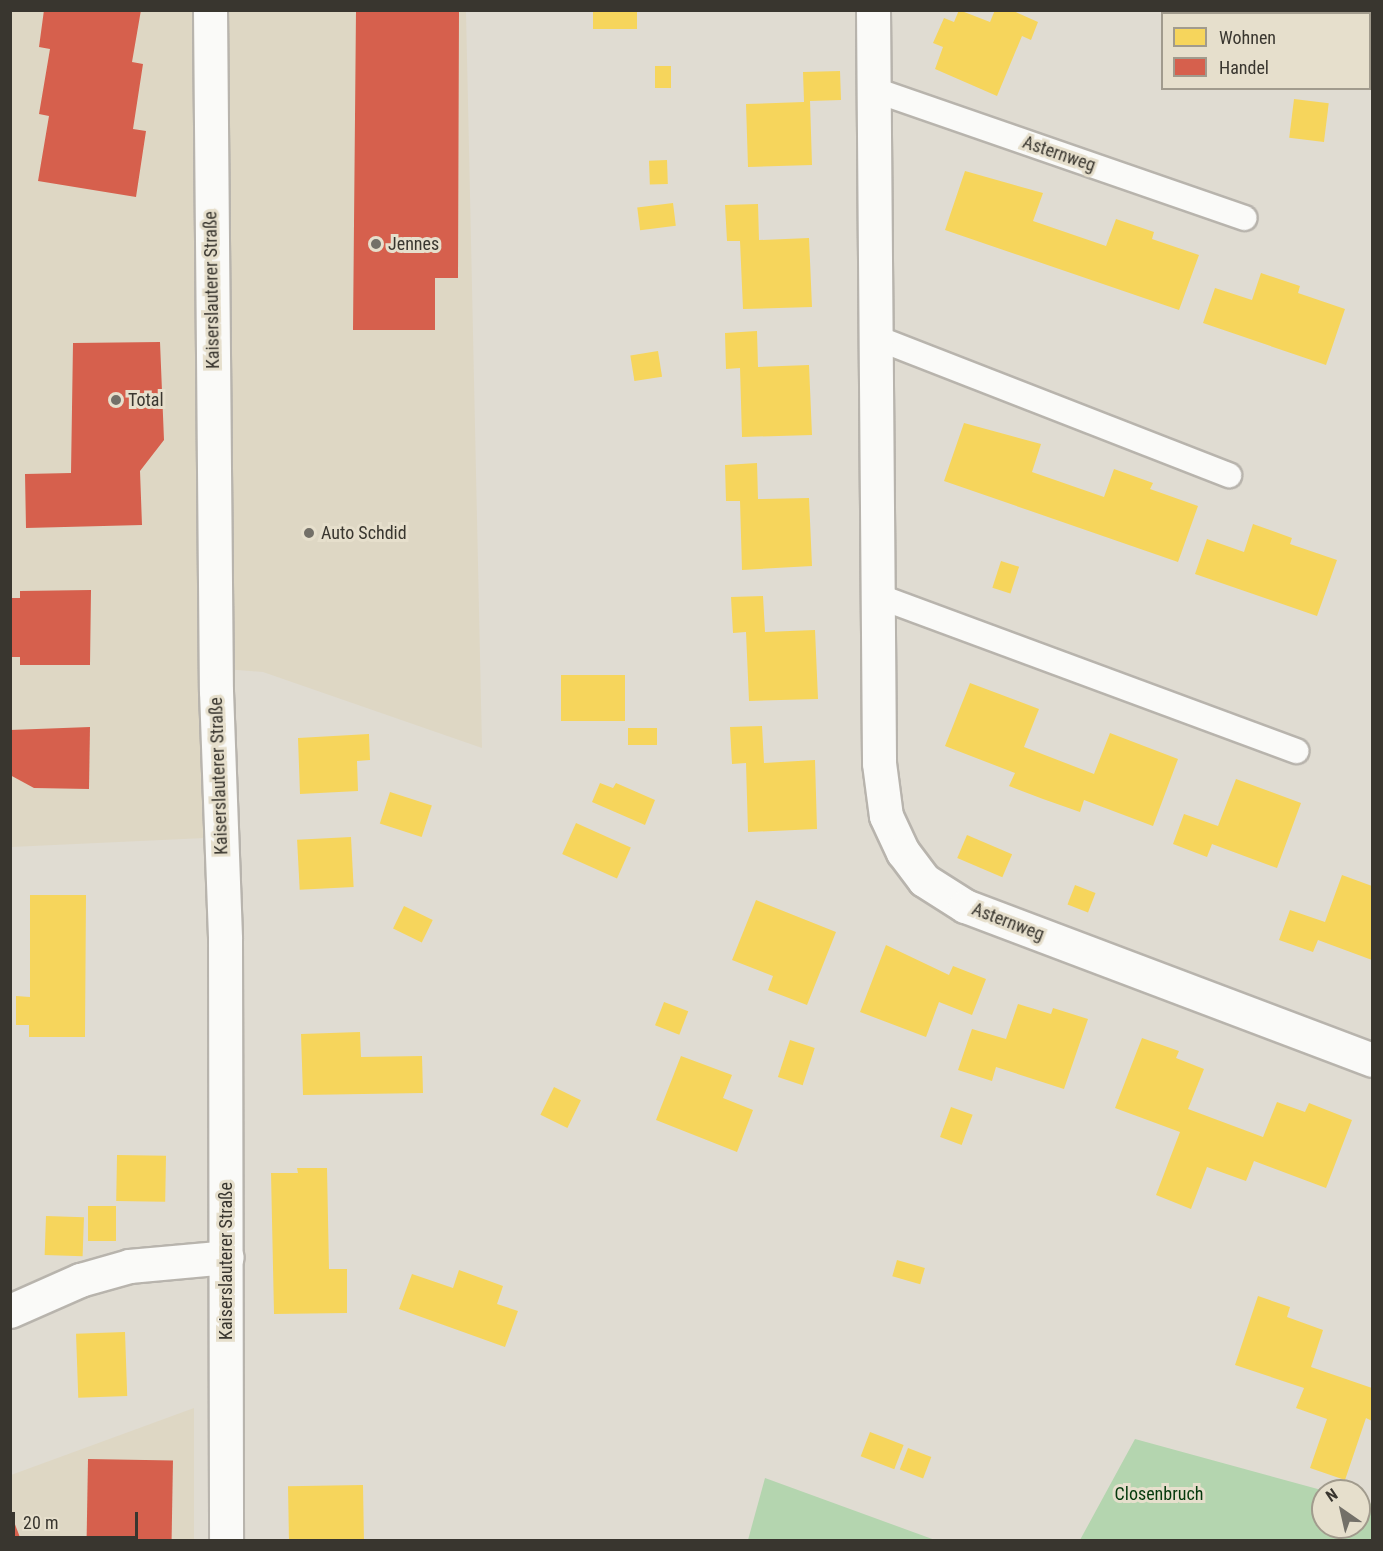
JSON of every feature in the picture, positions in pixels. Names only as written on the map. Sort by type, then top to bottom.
[{"type":"street","name":"Kaiserslauterer Straße","points":[[210,10],[227,1257],[226,1540]]},
{"type":"street","name":"Asternweg","points":[[873,10],[880,597],[879,764],[886,816],[903,852],[924,880],[965,906],[1372,1060]]},
{"type":"street","points":[[10,1311],[80,1280],[129,1266],[227,1257]]},
{"type":"lane","name":"Asternweg","points":[[875,90],[1244,218]]},
{"type":"lane","points":[[877,338],[1229,475]]},
{"type":"lane","points":[[880,597],[1296,751]]},
{"type":"shaded area","points":[[10,11],[466,11],[482,748],[263,672],[200,667],[205,838],[11,847]]},
{"type":"shaded area","points":[[194,1408],[194,1540],[11,1540],[11,1475]]},
{"type":"green space","name":"Closenbruch","points":[[1135,1439],[1311,1487],[1311,1539],[1371,1539],[1372,1504],[1372,1540],[1080,1540]]},
{"type":"green space","points":[[765,1478],[935,1540],[748,1540]]},
{"type":"building: Wohnen","points":[[593,10],[637,10],[637,29],[593,29]]},
{"type":"building: Wohnen","points":[[959,10],[990,22],[995,10],[1011,10],[1038,22],[1031,40],[1022,36],[997,96],[935,69],[943,47],[933,43],[944,18],[954,22]]},
{"type":"building: Wohnen","points":[[1218,10],[1279,10],[1284,12],[1218,12]]},
{"type":"building: Wohnen","points":[[655,66],[671,66],[671,88],[655,88]]},
{"type":"building: Wohnen","points":[[840,71],[841,100],[810,101],[812,165],[748,167],[746,104],[804,102],[803,72]]},
{"type":"building: Wohnen","points":[[1294,99],[1329,103],[1324,142],[1289,138]]},
{"type":"building: Wohnen","points":[[667,160],[668,184],[650,185],[649,161]]},
{"type":"building: Wohnen","points":[[965,171],[1043,193],[1033,221],[1106,246],[1116,219],[1154,232],[1152,239],[1199,255],[1179,310],[945,230]]},
{"type":"building: Wohnen","points":[[673,203],[676,226],[640,230],[637,207]]},
{"type":"building: Wohnen","points":[[758,204],[759,240],[809,238],[812,307],[743,309],[740,241],[727,241],[725,205]]},
{"type":"building: Wohnen","points":[[1261,273],[1300,286],[1298,293],[1345,309],[1326,365],[1203,323],[1215,288],[1252,300]]},
{"type":"building: Wohnen","points":[[757,331],[758,367],[809,365],[812,435],[742,437],[740,368],[726,369],[725,333]]},
{"type":"building: Wohnen","points":[[658,351],[662,377],[634,381],[630,355]]},
{"type":"building: Wohnen","points":[[964,423],[1041,444],[1032,472],[1104,497],[1114,469],[1153,483],[1150,489],[1198,506],[1178,562],[944,481]]},
{"type":"building: Wohnen","points":[[757,463],[758,499],[809,498],[812,566],[742,570],[740,501],[726,501],[725,465]]},
{"type":"building: Wohnen","points":[[1253,524],[1292,538],[1290,544],[1337,560],[1317,616],[1195,574],[1207,539],[1244,552]]},
{"type":"building: Wohnen","points":[[1001,561],[1019,567],[1010,594],[992,588]]},
{"type":"building: Wohnen","points":[[763,596],[765,632],[815,630],[818,699],[749,701],[746,632],[733,633],[731,597]]},
{"type":"building: Wohnen","points":[[561,675],[625,675],[625,721],[561,721]]},
{"type":"building: Wohnen","points":[[970,683],[1039,709],[1024,747],[1094,774],[1110,733],[1178,759],[1153,826],[1084,800],[1080,812],[1009,786],[1015,773],[945,746]]},
{"type":"building: Wohnen","points":[[762,726],[764,763],[815,760],[817,829],[748,832],[746,763],[732,764],[730,727]]},
{"type":"building: Wohnen","points":[[628,728],[657,728],[657,745],[628,745]]},
{"type":"building: Wohnen","points":[[369,734],[370,760],[357,761],[358,791],[300,794],[298,738]]},
{"type":"building: Wohnen","points":[[1236,779],[1301,803],[1277,868],[1212,844],[1207,857],[1173,844],[1184,814],[1218,826]]},
{"type":"building: Wohnen","points":[[600,783],[613,788],[616,783],[655,800],[645,825],[592,802]]},
{"type":"building: Wohnen","points":[[390,792],[432,806],[422,837],[380,823]]},
{"type":"building: Wohnen","points":[[576,823],[631,847],[617,878],[562,854]]},
{"type":"building: Wohnen","points":[[967,835],[1012,854],[1002,877],[957,858]]},
{"type":"building: Wohnen","points":[[351,837],[354,887],[300,890],[297,840]]},
{"type":"building: Wohnen","points":[[1342,875],[1372,886],[1372,960],[1318,940],[1313,952],[1279,940],[1290,910],[1325,922]]},
{"type":"building: Wohnen","points":[[1075,885],[1096,893],[1088,912],[1067,905]]},
{"type":"building: Wohnen","points":[[30,895],[86,895],[85,1037],[29,1037],[29,1025],[16,1025],[16,996],[30,997]]},
{"type":"building: Wohnen","points":[[756,900],[836,932],[807,1005],[768,990],[773,976],[732,960]]},
{"type":"building: Wohnen","points":[[404,906],[433,920],[422,942],[393,928]]},
{"type":"building: Wohnen","points":[[886,945],[949,975],[953,966],[986,979],[972,1015],[939,1002],[926,1037],[860,1012]]},
{"type":"building: Wohnen","points":[[664,1002],[688,1011],[679,1035],[655,1025]]},
{"type":"building: Wohnen","points":[[1018,1004],[1051,1014],[1053,1008],[1088,1019],[1064,1089],[996,1067],[992,1081],[958,1070],[972,1029],[1006,1039]]},
{"type":"building: Wohnen","points":[[360,1032],[361,1057],[422,1056],[423,1093],[303,1095],[301,1034]]},
{"type":"building: Wohnen","points":[[1142,1038],[1179,1051],[1176,1058],[1204,1069],[1188,1109],[1263,1137],[1277,1102],[1305,1112],[1309,1103],[1352,1120],[1326,1188],[1254,1161],[1246,1181],[1207,1167],[1191,1209],[1156,1195],[1180,1132],[1115,1108]]},
{"type":"building: Wohnen","points":[[790,1040],[815,1048],[803,1085],[778,1077]]},
{"type":"building: Wohnen","points":[[681,1056],[732,1075],[723,1098],[753,1110],[737,1152],[656,1120]]},
{"type":"building: Wohnen","points":[[554,1087],[581,1100],[567,1128],[540,1115]]},
{"type":"building: Wohnen","points":[[951,1107],[973,1115],[962,1145],[940,1137]]},
{"type":"building: Wohnen","points":[[117,1155],[166,1156],[165,1202],[116,1201]]},
{"type":"building: Wohnen","points":[[297,1168],[327,1168],[329,1269],[347,1269],[347,1313],[274,1314],[271,1173],[298,1173]]},
{"type":"building: Wohnen","points":[[88,1206],[116,1206],[116,1241],[88,1241]]},
{"type":"building: Wohnen","points":[[46,1216],[84,1217],[83,1256],[45,1255]]},
{"type":"building: Wohnen","points":[[897,1260],[925,1268],[920,1284],[892,1276]]},
{"type":"building: Wohnen","points":[[459,1270],[503,1286],[497,1304],[518,1311],[505,1347],[399,1309],[412,1274],[453,1288]]},
{"type":"building: Wohnen","points":[[1258,1296],[1290,1307],[1287,1317],[1323,1330],[1311,1367],[1372,1388],[1372,1421],[1366,1418],[1345,1479],[1310,1468],[1327,1419],[1296,1408],[1304,1388],[1235,1365]]},
{"type":"building: Wohnen","points":[[125,1332],[127,1396],[78,1398],[76,1334]]},
{"type":"building: Wohnen","points":[[870,1432],[904,1445],[894,1469],[861,1456]]},
{"type":"building: Wohnen","points":[[908,1448],[931,1457],[923,1478],[900,1469]]},
{"type":"building: Wohnen","points":[[363,1485],[364,1540],[289,1540],[288,1486]]},
{"type":"building: Handel","points":[[44,10],[141,10],[132,62],[143,64],[133,129],[146,131],[136,197],[38,181],[49,116],[39,114],[50,49],[39,47]]},
{"type":"building: Handel","points":[[356,10],[459,10],[458,278],[435,278],[435,330],[353,330]]},
{"type":"building: Handel","points":[[160,342],[164,440],[140,471],[142,525],[26,528],[25,474],[71,473],[73,343]]},
{"type":"building: Handel","points":[[91,590],[90,665],[20,665],[20,657],[10,657],[10,598],[20,598],[20,591]]},
{"type":"building: Handel","points":[[90,727],[89,789],[34,788],[10,775],[10,730]]},
{"type":"building: Handel","points":[[88,1459],[173,1460],[172,1540],[87,1540]]},
{"type":"building: Handel","points":[[11,1514],[21,1540],[10,1540]]},
{"type":"place","name":"Jennes","points":[[376,244]]},
{"type":"place","name":"Total","points":[[116,400]]},
{"type":"place","name":"Auto Schdid","points":[[309,533]]}]
